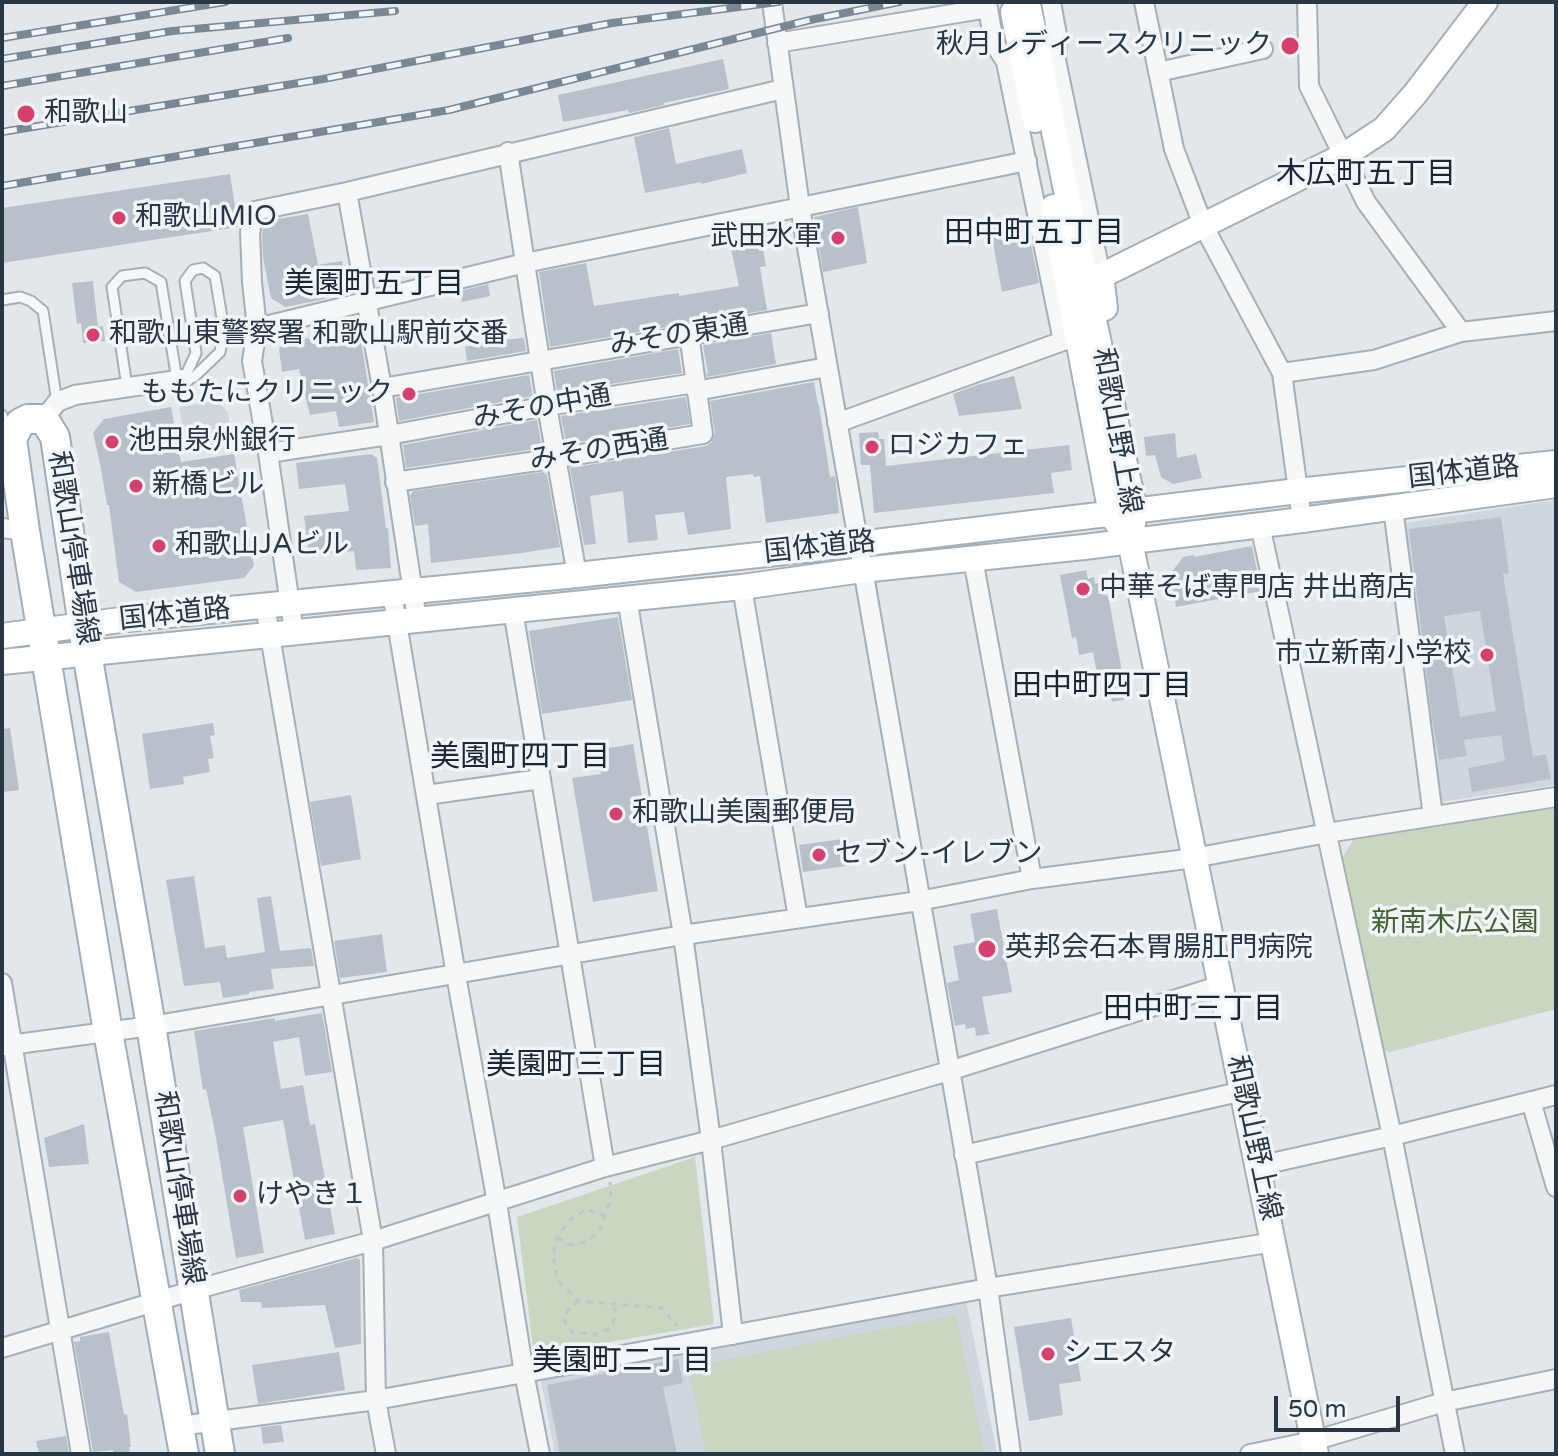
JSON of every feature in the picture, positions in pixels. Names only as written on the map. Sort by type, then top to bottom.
[{"type":"main road","name":"和歌山停車場線","points":[[184,1454],[108,1032],[44,644],[13,530],[7,427],[51,411],[85,639],[220,1454]]},
{"type":"street","points":[[772,2],[800,207],[988,1288],[1011,1454]]},
{"type":"street","points":[[1144,2],[1174,149],[1203,225],[1282,373],[1302,520]]},
{"type":"street","points":[[1307,2],[1309,86],[1366,202],[1461,332]]},
{"type":"street","points":[[777,43],[988,8],[1029,6],[1057,35],[1056,60],[1101,276],[1343,156],[1384,129],[1415,94],[1485,2]]},
{"type":"street","points":[[1029,6],[1050,194],[1080,339]]},
{"type":"street","points":[[988,8],[994,43],[1006,62],[1027,161],[1080,339]]},
{"type":"street","points":[[1158,72],[1263,49]]},
{"type":"street","points":[[386,1454],[376,1400],[373,1241],[331,996],[282,633],[289,603],[252,361],[257,328],[250,232],[255,211],[783,89]]},
{"type":"street","points":[[508,152],[547,406],[577,575]]},
{"type":"street","points":[[224,330],[257,328],[525,263],[1027,161]]},
{"type":"street","points":[[347,192],[389,435],[402,592],[426,795],[540,1454]]},
{"type":"street","name":"和歌山野上線","points":[[1101,276],[1107,317],[1080,339],[1130,541],[1315,1448]]},
{"type":"street","name":"みその東通","points":[[382,388],[819,313]]},
{"type":"street","points":[[1282,373],[1374,360],[1461,332],[1556,321]]},
{"type":"street","name":"みその西通","points":[[395,482],[703,434],[689,334]]},
{"type":"street","points":[[837,423],[1080,339]]},
{"type":"street","name":"みその中通","points":[[268,453],[547,406],[827,367]]},
{"type":"street","points":[[51,411],[75,395],[180,379]]},
{"type":"street","name":"国体道路","points":[[85,639],[289,603],[858,544],[1556,463]]},
{"type":"street","name":"国体道路","points":[[85,639],[282,633],[742,587],[862,570],[1302,520],[1556,485]]},
{"type":"street","points":[[1393,508],[1433,816]]},
{"type":"street","points":[[1260,525],[1392,1136],[1455,1454]]},
{"type":"street","points":[[973,559],[1032,879]]},
{"type":"street","points":[[742,587],[798,918]]},
{"type":"street","points":[[627,598],[683,935],[733,1335]]},
{"type":"street","points":[[265,606],[282,633]]},
{"type":"street","points":[[513,610],[607,1175]]},
{"type":"street","points":[[2,636],[44,644]]},
{"type":"street","points":[[2,662],[44,644],[85,639]]},
{"type":"street","points":[[426,795],[541,779]]},
{"type":"street","points":[[7,1046],[151,1026],[683,935],[919,901],[1032,879],[1194,858],[1327,833],[1556,797]]},
{"type":"street","points":[[2,983],[7,1046],[61,1330],[81,1454]]},
{"type":"street","points":[[2,1348],[497,1203],[607,1175],[711,1140],[949,1071],[1221,985]]},
{"type":"street","points":[[964,1155],[1243,1091]]},
{"type":"street","points":[[1258,1166],[1556,1095]]},
{"type":"street","points":[[1531,1101],[1556,1187]]},
{"type":"street","points":[[180,1426],[376,1400],[988,1288],[1274,1242]]},
{"type":"street","points":[[1250,1454],[1315,1448],[1444,1402],[1556,1379]]},
{"type":"lane","points":[[203,268],[215,276],[224,330],[220,352],[194,377],[180,379],[196,353],[185,281],[193,270],[203,268]]},
{"type":"lane","points":[[127,387],[112,287],[122,276],[145,273],[161,282],[180,379]]},
{"type":"lane","points":[[2,300],[20,297],[43,311],[51,411]]},
{"type":"path","points":[[557,1236],[570,1245],[598,1234],[611,1199],[607,1175]]},
{"type":"path","points":[[606,1216],[586,1209],[571,1219],[557,1236],[553,1255],[557,1280],[579,1301],[662,1308],[682,1332]]},
{"type":"path","points":[[579,1301],[568,1310],[564,1320],[572,1332],[596,1334],[611,1328],[616,1315],[612,1304]]},
{"type":"shaded area","points":[[216,401],[228,412],[232,448],[188,454],[179,407]]},
{"type":"shaded area","name":"市立新南小学校","points":[[1556,500],[1556,785],[1440,802],[1399,524]]},
{"type":"shaded area","points":[[966,1301],[997,1454],[555,1454],[541,1380]]},
{"type":"green space","name":"新南木広公園","points":[[1556,806],[1556,1009],[1390,1052],[1379,1048],[1341,860],[1355,837]]},
{"type":"green space","points":[[695,1157],[714,1324],[534,1355],[517,1217]]},
{"type":"green space","points":[[956,1315],[985,1454],[706,1454],[688,1367]]},
{"type":"building","points":[[723,59],[729,89],[629,113],[628,110],[563,122],[558,95]]},
{"type":"building","points":[[669,128],[676,164],[742,149],[747,173],[645,193],[634,137]]},
{"type":"building","name":"和歌山MIO","points":[[230,174],[238,227],[2,263],[2,208]]},
{"type":"building","name":"武田水軍","points":[[858,207],[867,263],[823,272],[814,217]]},
{"type":"building","points":[[308,214],[318,265],[342,261],[346,283],[323,287],[325,299],[285,307],[271,298],[263,258],[262,233],[265,221]]},
{"type":"building","points":[[1026,221],[1039,283],[1002,292],[990,227]]},
{"type":"building","points":[[760,233],[766,266],[760,267],[767,310],[550,347],[539,272],[586,263],[594,306],[739,286],[729,239]]},
{"type":"building","points":[[93,281],[98,327],[103,326],[105,341],[83,343],[81,323],[77,324],[72,283]]},
{"type":"building","points":[[488,284],[490,296],[462,302],[460,291]]},
{"type":"building","points":[[359,328],[374,422],[339,427],[336,411],[310,415],[299,369],[282,372],[279,349],[283,343]]},
{"type":"building","points":[[771,333],[776,364],[707,377],[703,345]]},
{"type":"building","points":[[524,338],[526,351],[467,361],[465,347]]},
{"type":"building","points":[[678,349],[682,373],[557,392],[554,371]]},
{"type":"building","points":[[529,375],[533,396],[399,421],[396,398]]},
{"type":"building","points":[[1014,376],[1022,409],[959,416],[953,394]]},
{"type":"building","points":[[814,382],[830,477],[835,476],[839,513],[766,523],[760,476],[726,477],[731,529],[688,535],[684,512],[655,515],[658,540],[628,543],[623,491],[590,496],[596,544],[584,545],[570,468],[706,446],[711,443],[715,433],[710,401]]},
{"type":"building","points":[[686,397],[690,424],[566,444],[561,416]]},
{"type":"building","points":[[171,407],[181,462],[234,454],[254,566],[244,578],[136,592],[119,582],[109,505],[93,433],[104,419]]},
{"type":"building","points":[[537,420],[542,448],[406,468],[403,445]]},
{"type":"building","points":[[878,432],[879,439],[884,439],[886,466],[1069,445],[1072,470],[1051,473],[1054,493],[874,513],[870,465],[861,465],[859,433]]},
{"type":"building","points":[[1175,433],[1177,458],[1196,454],[1202,478],[1173,484],[1161,477],[1155,455],[1146,456],[1144,437]]},
{"type":"building","points":[[371,454],[377,458],[391,568],[356,570],[354,551],[309,556],[304,516],[349,511],[345,484],[299,489],[296,463]]},
{"type":"building","points":[[543,472],[547,475],[560,547],[431,563],[428,524],[415,526],[410,496],[413,491]]},
{"type":"building","points":[[1501,517],[1509,573],[1503,574],[1533,757],[1546,754],[1551,779],[1472,792],[1468,768],[1505,761],[1501,735],[1464,740],[1467,756],[1439,760],[1409,529]],"holes":[[[1480,611],[1496,711],[1460,717],[1444,616]]]},
{"type":"building","points":[[1252,546],[1261,591],[1176,607],[1171,573],[1183,557]]},
{"type":"building","points":[[1086,570],[1088,579],[1094,577],[1095,584],[1103,582],[1105,596],[1108,595],[1127,699],[1112,702],[1107,671],[1097,674],[1093,652],[1079,655],[1076,637],[1072,638],[1060,575]]},
{"type":"building","points":[[618,617],[632,700],[542,714],[529,631]]},
{"type":"building","points":[[213,723],[215,735],[210,736],[214,758],[208,759],[210,772],[183,777],[184,784],[150,789],[142,734]]},
{"type":"building","points":[[10,728],[19,790],[2,792],[2,729]]},
{"type":"building","points":[[633,744],[658,891],[593,902],[572,778],[601,774],[597,750]]},
{"type":"building","points":[[351,795],[361,859],[321,866],[310,802]]},
{"type":"building","points":[[850,838],[853,865],[803,872],[799,845]]},
{"type":"building","points":[[194,876],[205,948],[225,945],[227,958],[265,952],[257,898],[271,896],[280,951],[311,948],[314,966],[271,969],[274,989],[237,996],[223,998],[220,982],[184,986],[166,880]]},
{"type":"building","points":[[997,909],[1012,992],[982,997],[989,1034],[976,1036],[975,1027],[966,1029],[965,1024],[955,1026],[947,983],[959,980],[953,946],[975,942],[970,914]]},
{"type":"building","points":[[382,934],[387,972],[340,978],[334,941]]},
{"type":"building","points":[[322,1013],[332,1072],[305,1076],[299,1037],[273,1042],[281,1089],[303,1085],[310,1125],[315,1124],[335,1234],[305,1240],[283,1120],[243,1127],[264,1253],[236,1258],[194,1031]]},
{"type":"building","points":[[84,1124],[89,1164],[49,1167],[44,1138]]},
{"type":"building","points":[[357,1258],[360,1260],[361,1344],[335,1348],[325,1305],[262,1308],[261,1302],[241,1302],[239,1290]]},
{"type":"building","name":"シエスタ","points":[[1071,1318],[1081,1381],[1059,1384],[1063,1415],[1029,1421],[1014,1327]]},
{"type":"building","points":[[109,1332],[124,1415],[127,1414],[130,1454],[113,1454],[113,1450],[93,1452],[74,1342],[80,1341],[80,1337]]},
{"type":"building","points":[[339,1352],[345,1390],[258,1404],[252,1365]]},
{"type":"building","points":[[678,1359],[683,1383],[663,1387],[677,1454],[560,1454],[547,1385]]},
{"type":"building","points":[[281,1425],[284,1442],[263,1444],[261,1427]]},
{"type":"building","points":[[66,1436],[69,1454],[39,1454],[36,1441]]},
{"type":"railway","points":[[2,38],[225,2]]},
{"type":"railway","points":[[2,132],[323,79],[612,23],[778,2]]},
{"type":"railway","points":[[2,186],[449,110],[810,20],[899,2]]},
{"type":"railway","points":[[2,59],[172,31],[395,11]]},
{"type":"railway","points":[[2,86],[288,38]]},
{"type":"place","name":"秋月レディースクリニック","points":[[1290,46]]},
{"type":"place","name":"和歌山","points":[[26,114]]},
{"type":"place","name":"和歌山MIO","points":[[119,218]]},
{"type":"place","name":"武田水軍","points":[[838,238]]},
{"type":"place","name":"和歌山東警察署 和歌山駅前交番","points":[[93,335]]},
{"type":"place","name":"ももたにクリニック","points":[[409,394]]},
{"type":"place","name":"池田泉州銀行","points":[[112,442]]},
{"type":"place","name":"ロジカフェ","points":[[872,447]]},
{"type":"place","name":"新橋ビル","points":[[136,486]]},
{"type":"place","name":"和歌山JAビル","points":[[159,546]]},
{"type":"place","name":"中華そば専門店 井出商店","points":[[1083,589]]},
{"type":"place","name":"市立新南小学校","points":[[1487,655]]},
{"type":"place","name":"和歌山美園郵便局","points":[[616,814]]},
{"type":"place","name":"セブン-イレブン","points":[[819,855]]},
{"type":"place","name":"英邦会石本胃腸肛門病院","points":[[987,949]]},
{"type":"place","name":"けやき１","points":[[240,1196]]},
{"type":"place","name":"シエスタ","points":[[1048,1354]]},
{"type":"district","name":"木広町五丁目","points":[[1366,175]]},
{"type":"district","name":"田中町五丁目","points":[[1034,234]]},
{"type":"district","name":"美園町五丁目","points":[[374,285]]},
{"type":"district","name":"田中町四丁目","points":[[1102,687]]},
{"type":"district","name":"美園町四丁目","points":[[520,758]]},
{"type":"district","name":"田中町三丁目","points":[[1193,1010]]},
{"type":"district","name":"美園町三丁目","points":[[576,1066]]},
{"type":"district","name":"美園町二丁目","points":[[622,1362]]}]
